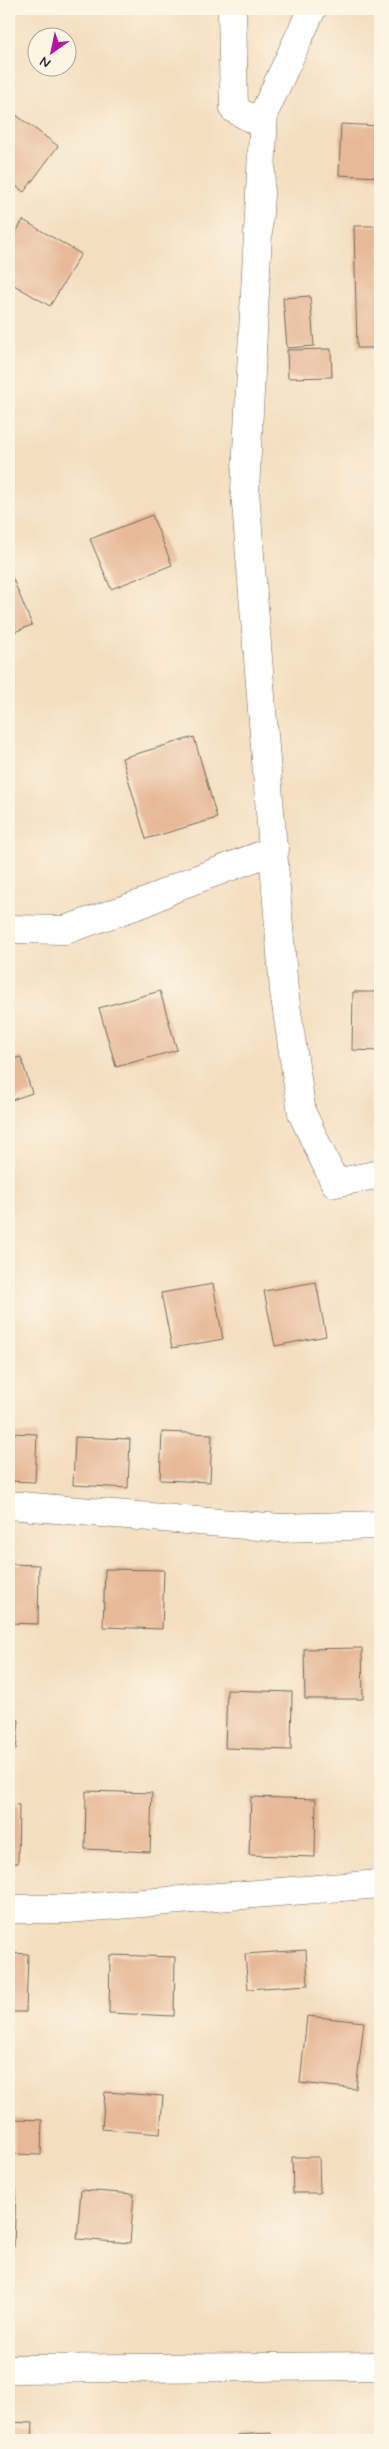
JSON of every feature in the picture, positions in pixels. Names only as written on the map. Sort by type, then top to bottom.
[{"type":"street","points":[[232,9],[234,109],[263,125]]},
{"type":"street","points":[[312,9],[264,113],[245,491],[284,992],[302,1113],[336,1183],[380,1174]]},
{"type":"street","points":[[9,929],[64,930],[146,902],[181,885],[274,850]]},
{"type":"street","points":[[9,1505],[280,1528],[380,1525]]},
{"type":"street","points":[[9,1909],[68,1910],[380,1884]]},
{"type":"street","points":[[9,2368],[380,2366]]},
{"type":"building","points":[[12,112],[58,146],[24,192],[9,181],[9,117]]},
{"type":"building","points":[[341,124],[380,126],[380,177],[339,175]]},
{"type":"building","points":[[23,220],[81,254],[50,306],[9,282],[9,245]]},
{"type":"building","points":[[354,226],[380,226],[380,348],[357,348]]},
{"type":"building","points":[[310,296],[314,346],[287,348],[283,298]]},
{"type":"building","points":[[331,349],[332,377],[288,378],[287,350]]},
{"type":"building","points":[[152,515],[172,565],[111,589],[90,539]]},
{"type":"building","points":[[9,573],[32,625],[9,634]]},
{"type":"building","points":[[194,737],[217,818],[146,839],[122,758]]},
{"type":"building","points":[[160,991],[177,1050],[116,1067],[99,1008]]},
{"type":"building","points":[[353,992],[380,992],[380,1051],[352,1050]]},
{"type":"building","points":[[21,1057],[32,1093],[9,1101],[9,1060]]},
{"type":"building","points":[[316,1282],[326,1336],[275,1346],[264,1291]]},
{"type":"building","points":[[213,1284],[223,1339],[172,1348],[161,1293]]},
{"type":"building","points":[[162,1432],[212,1434],[210,1482],[160,1480]]},
{"type":"building","points":[[9,1433],[37,1434],[35,1482],[9,1481]]},
{"type":"building","points":[[75,1437],[130,1439],[128,1488],[73,1485]]},
{"type":"building","points":[[9,1564],[39,1565],[38,1624],[9,1623]]},
{"type":"building","points":[[105,1569],[164,1570],[162,1629],[103,1627]]},
{"type":"building","points":[[362,1648],[363,1699],[305,1699],[304,1649]]},
{"type":"building","points":[[227,1690],[292,1692],[291,1750],[225,1748]]},
{"type":"building","points":[[9,1719],[19,1720],[16,1750],[9,1750]]},
{"type":"building","points":[[86,1791],[152,1793],[150,1852],[85,1849]]},
{"type":"building","points":[[251,1797],[316,1799],[315,1857],[249,1855]]},
{"type":"building","points":[[9,1804],[19,1805],[18,1863],[9,1863]]},
{"type":"building","points":[[306,1950],[308,1985],[248,1989],[245,1954]]},
{"type":"building","points":[[9,1953],[28,1954],[26,2012],[9,2012]]},
{"type":"building","points":[[110,1955],[175,1957],[174,2016],[109,2013]]},
{"type":"building","points":[[307,2016],[364,2022],[356,2089],[300,2083]]},
{"type":"building","points":[[105,2092],[163,2096],[160,2134],[102,2129]]},
{"type":"building","points":[[15,2119],[42,2120],[41,2155],[14,2154]]},
{"type":"building","points":[[292,2157],[319,2157],[320,2193],[293,2193]]},
{"type":"building","points":[[9,2188],[16,2188],[14,2247],[9,2247]]},
{"type":"building","points":[[81,2190],[134,2194],[130,2243],[77,2239]]},
{"type":"building","points":[[379,2196],[380,2230],[377,2230]]},
{"type":"building","points":[[9,2422],[33,2423],[32,2440],[9,2440]]},
{"type":"building","points":[[271,2433],[272,2440],[237,2440],[236,2435]]}]
